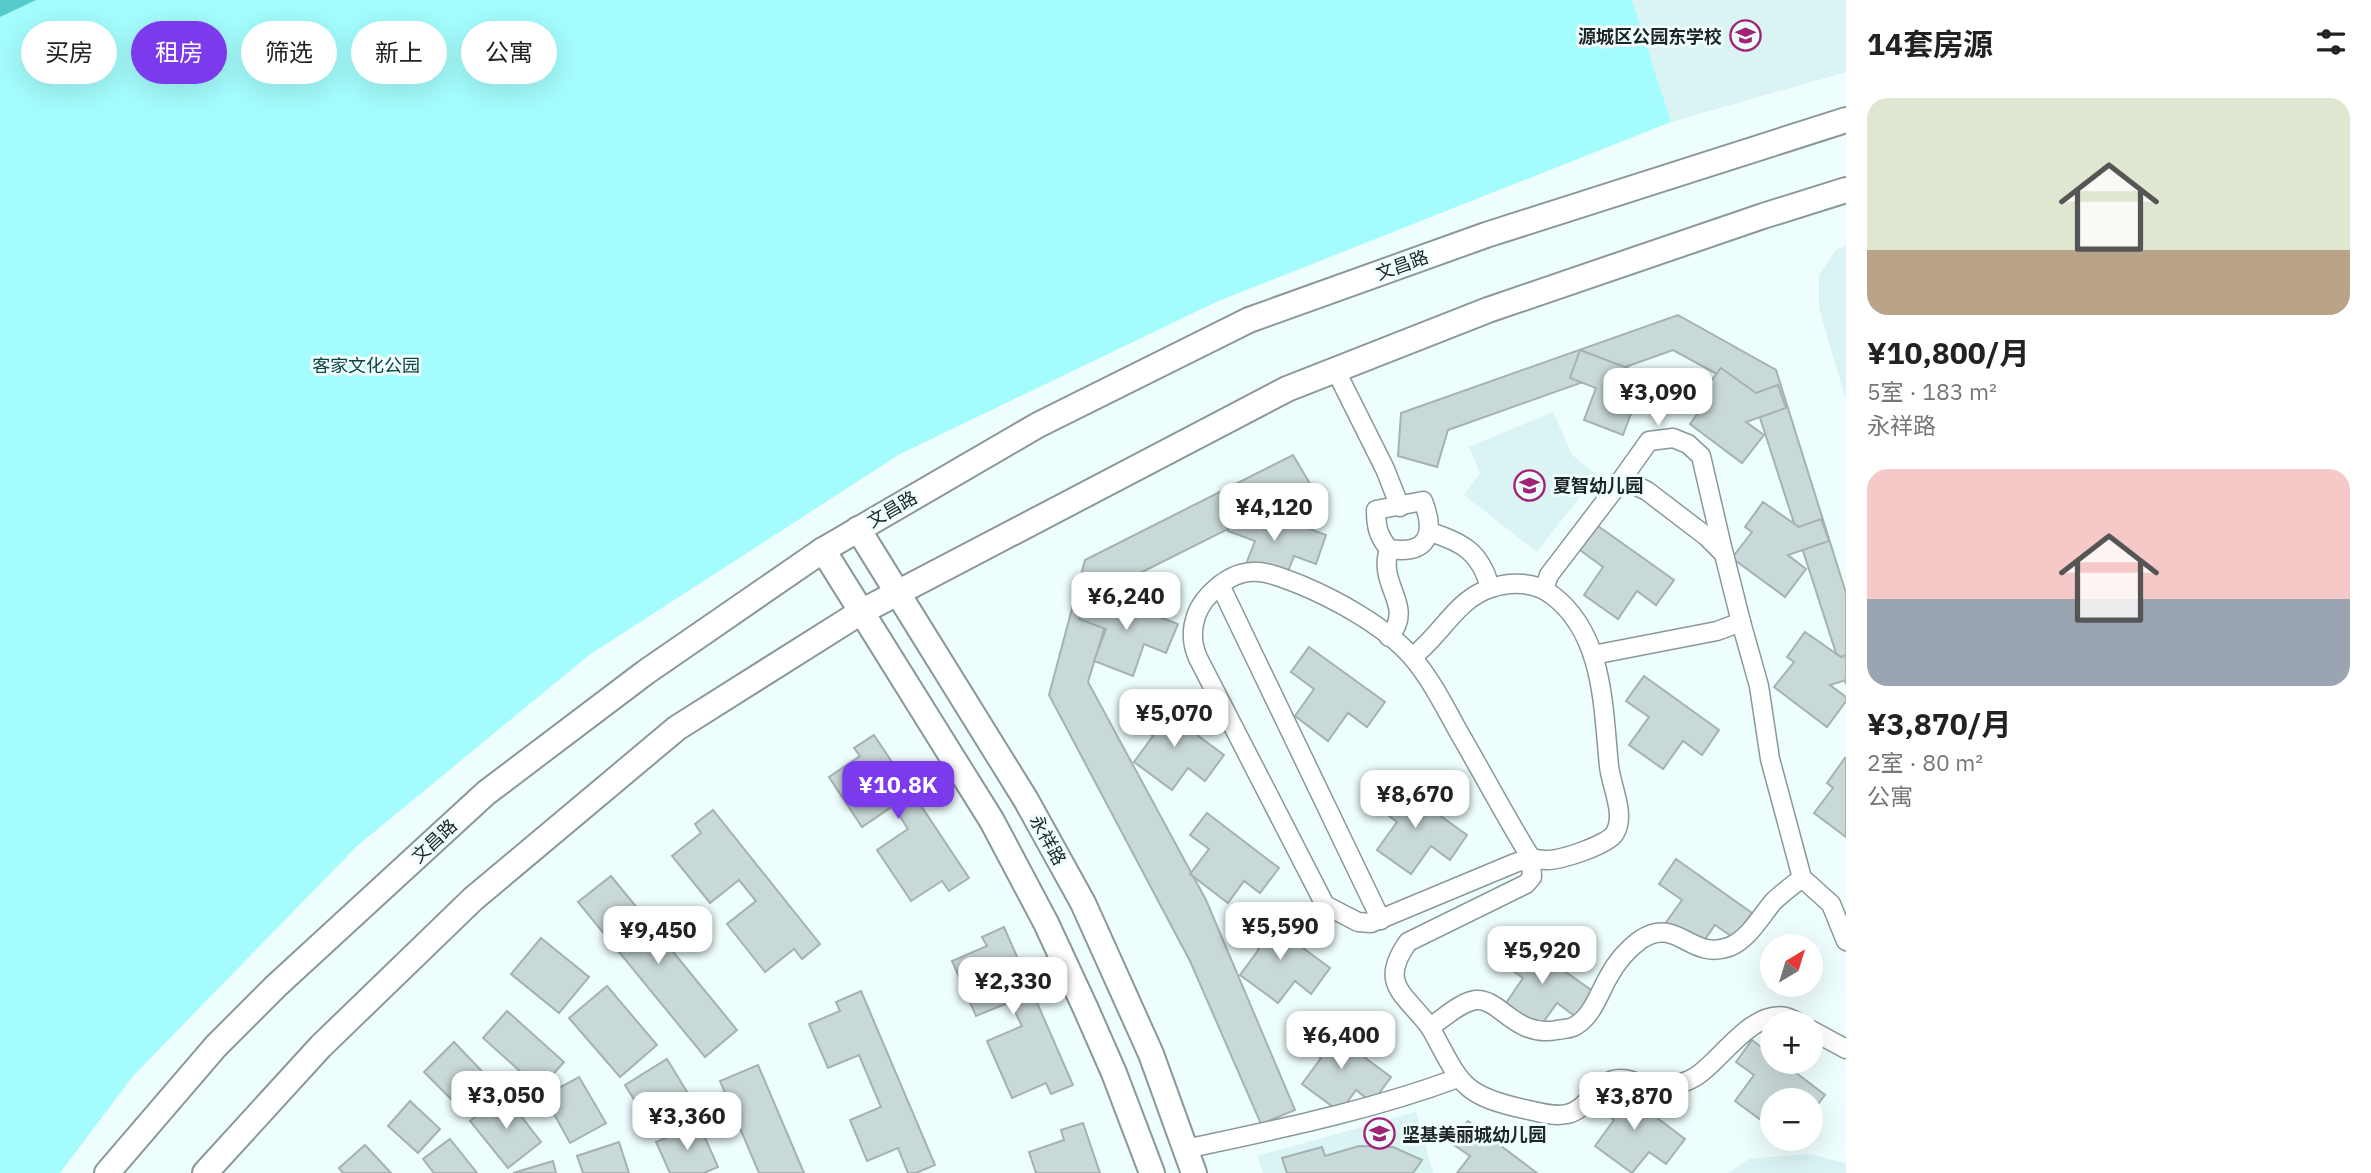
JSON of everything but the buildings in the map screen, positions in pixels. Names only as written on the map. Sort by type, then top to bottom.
[{"type":"street","name":"文昌路","points":[[107,1173],[216,1046],[275,986],[486,793],[646,672],[823,550],[1038,425],[1249,320],[1486,235],[1846,120]]},
{"type":"street","points":[[205,1173],[321,1046],[472,899],[677,728],[861,612],[1287,389],[1488,310],[1846,190]]},
{"type":"street","points":[[1336,370],[1385,469],[1399,507]]},
{"type":"street","points":[[1544,589],[1549,575],[1649,441],[1673,438],[1688,444],[1701,456],[1759,686],[1769,759],[1802,878],[1831,904],[1846,941]]},
{"type":"street","points":[[1618,486],[1635,485],[1647,491],[1706,536],[1724,554]]},
{"type":"street","points":[[1423,501],[1430,532],[1426,540],[1414,550],[1389,549],[1381,540],[1376,526],[1376,510],[1423,501]]},
{"type":"street","name":"永祥路","points":[[858,529],[1026,800],[1083,903],[1142,1032],[1194,1173]]},
{"type":"street","points":[[1430,532],[1451,539],[1480,560],[1490,588]]},
{"type":"street","points":[[1389,549],[1385,562],[1386,577],[1401,611],[1399,626],[1390,637]]},
{"type":"street","points":[[823,550],[992,821],[1046,923],[1114,1073],[1152,1173]]},
{"type":"street","points":[[1412,657],[1436,637],[1464,602],[1490,588],[1513,583],[1527,584],[1544,589],[1570,610],[1581,625],[1593,655],[1609,771],[1619,814],[1617,830],[1610,840],[1566,856],[1547,860],[1531,858],[1515,863],[1381,920],[1371,923],[1357,922],[1325,905],[1192,646],[1195,619],[1200,605],[1220,585],[1252,570],[1275,574],[1320,593],[1390,637],[1412,657],[1440,698],[1531,858],[1532,877],[1526,884],[1408,942],[1397,957],[1392,975],[1397,987],[1430,1027],[1458,1078],[1472,1092],[1490,1100],[1551,1114],[1567,1114],[1580,1109],[1600,1086],[1615,1079],[1659,1087],[1693,1079],[1737,1037],[1760,1024]]},
{"type":"street","points":[[1220,585],[1381,920]]},
{"type":"street","points":[[1593,655],[1717,631],[1741,622]]},
{"type":"street","points":[[1430,1027],[1465,1003],[1478,1000],[1490,1004],[1529,1030],[1546,1032],[1573,1027],[1588,1014],[1610,974],[1640,941],[1655,932],[1674,933],[1704,950],[1731,947],[1752,929],[1784,892],[1802,878]]},
{"type":"street","points":[[1823,1037],[1846,1049]]},
{"type":"street","points":[[1186,1149],[1348,1113],[1458,1078]]},
{"type":"shaded area","points":[[0,0],[36,0],[0,17]]},
{"type":"shaded area","name":"源城区公园东学校","points":[[1632,0],[1846,0],[1846,72],[1671,122]]},
{"type":"shaded area","points":[[1846,246],[1846,400],[1819,308],[1819,275],[1836,250]]},
{"type":"shaded area","name":"夏智幼儿园","points":[[1553,412],[1572,455],[1597,475],[1537,552],[1464,495],[1480,473],[1469,447]]},
{"type":"shaded area","name":"坚基美丽城幼儿园","points":[[1416,1112],[1433,1173],[1263,1173],[1257,1156]]},
{"type":"shaded area","points":[[1808,1154],[1846,1163],[1846,1173],[1728,1173],[1749,1159]]},
{"type":"green space","name":"客家文化公园","points":[[0,0],[1632,0],[1671,122],[1216,302],[900,454],[589,655],[357,846],[133,1076],[60,1173],[0,1173]]},
{"type":"place","name":"源城区公园东学校","points":[[1745,36]]},
{"type":"place","name":"夏智幼儿园","points":[[1530,485]]},
{"type":"place","name":"坚基美丽城幼儿园","points":[[1379,1134]]}]
